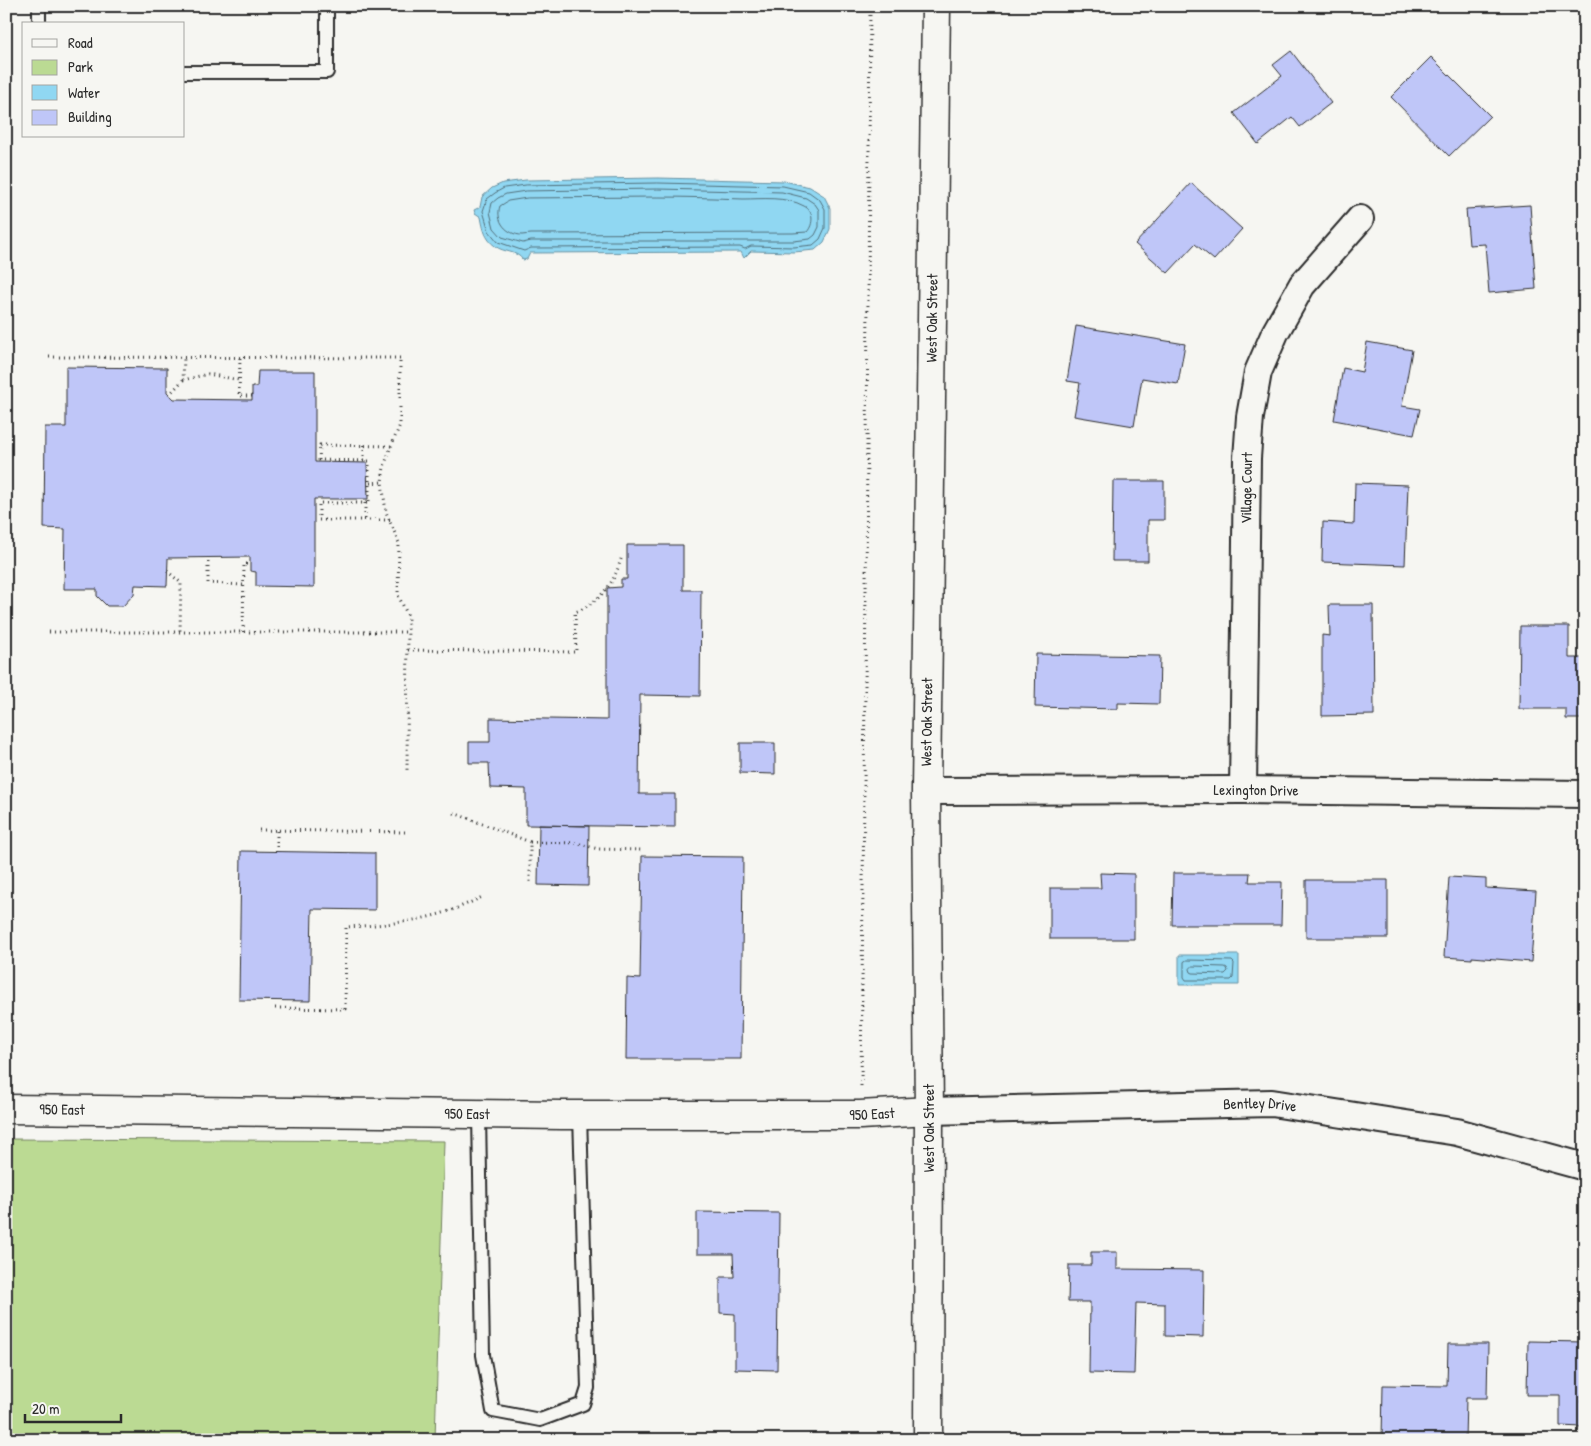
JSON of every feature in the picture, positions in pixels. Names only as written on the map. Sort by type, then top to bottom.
[{"type":"main road","name":"West Oak Street","points":[[928,1440],[929,1111],[926,791],[936,6]]},
{"type":"main road","name":"950 East","points":[[6,1109],[580,1115],[860,1114],[929,1111]]},
{"type":"street","name":"Village Court","points":[[1242,790],[1247,458],[1250,416],[1258,372],[1275,333],[1302,285],[1360,219]]},
{"type":"street","name":"Lexington Drive","points":[[926,791],[1242,790],[1585,794]]},
{"type":"street","name":"Bentley Drive","points":[[929,1111],[1272,1103],[1457,1132],[1585,1167]]},
{"type":"lane","points":[[39,6],[39,22]]},
{"type":"lane","points":[[185,72],[327,72],[327,6]]},
{"type":"lane","points":[[479,1114],[483,1355],[493,1411],[540,1420],[583,1404],[588,1388],[580,1115]]},
{"type":"path","points":[[860,1114],[870,6]]},
{"type":"path","points":[[49,357],[400,358],[400,425],[384,467],[382,482],[386,512],[399,543],[398,595],[408,616],[407,770]]},
{"type":"path","points":[[183,380],[184,357]]},
{"type":"path","points":[[240,358],[239,396],[252,396]]},
{"type":"path","points":[[170,395],[183,380],[208,374],[239,380]]},
{"type":"path","points":[[390,520],[319,520],[319,503],[369,503],[370,483],[369,461],[319,460],[320,445],[392,446]]},
{"type":"path","points":[[364,445],[364,461]]},
{"type":"path","points":[[370,483],[382,482]]},
{"type":"path","points":[[365,503],[365,520]]},
{"type":"path","points":[[408,650],[576,652],[575,612],[598,598],[615,576],[622,556]]},
{"type":"path","points":[[208,562],[208,584],[243,584]]},
{"type":"path","points":[[243,632],[244,564],[250,564]]},
{"type":"path","points":[[167,571],[181,583],[180,632]]},
{"type":"path","points":[[49,632],[408,632]]},
{"type":"path","points":[[454,813],[530,842],[577,843],[598,850],[642,850]]},
{"type":"path","points":[[259,830],[408,832]]},
{"type":"path","points":[[277,830],[277,852]]},
{"type":"path","points":[[530,842],[530,882]]},
{"type":"path","points":[[275,1008],[345,1009],[346,927],[416,920],[451,910],[484,896]]},
{"type":"green space","points":[[6,1139],[444,1141],[435,1440],[6,1440]]},
{"type":"water","points":[[658,178],[784,181],[810,187],[824,196],[830,208],[830,229],[824,242],[815,250],[794,252],[751,251],[744,258],[741,252],[530,253],[527,259],[523,260],[517,255],[498,248],[489,240],[481,217],[474,210],[480,207],[482,197],[492,188],[503,183],[526,180]]},
{"type":"water","points":[[1179,955],[1239,955],[1239,985],[1179,985]]},
{"type":"building","points":[[1291,51],[1331,103],[1300,127],[1292,117],[1258,144],[1234,113],[1282,76],[1273,65]]},
{"type":"building","points":[[1431,57],[1490,116],[1449,156],[1391,97]]},
{"type":"building","points":[[1191,183],[1242,229],[1214,260],[1195,244],[1168,273],[1135,244]]},
{"type":"building","points":[[1530,205],[1536,289],[1489,293],[1485,244],[1469,245],[1466,209]]},
{"type":"building","points":[[1076,326],[1185,344],[1178,384],[1142,378],[1134,426],[1074,416],[1080,383],[1067,381]]},
{"type":"building","points":[[1367,342],[1412,350],[1402,406],[1420,409],[1414,435],[1334,420],[1343,368],[1362,372]]},
{"type":"building","points":[[66,367],[167,368],[167,392],[174,399],[252,400],[252,387],[257,387],[258,371],[315,371],[315,462],[367,463],[368,499],[314,499],[314,587],[256,586],[256,572],[250,571],[250,557],[168,558],[167,586],[135,585],[134,594],[123,606],[107,606],[97,596],[97,589],[64,589],[65,529],[44,528],[45,427],[66,427]]},
{"type":"building","points":[[1113,481],[1164,481],[1164,520],[1148,520],[1148,561],[1112,561]]},
{"type":"building","points":[[1355,483],[1408,485],[1405,565],[1322,562],[1323,522],[1354,524]]},
{"type":"building","points":[[627,545],[683,545],[683,590],[701,590],[700,696],[640,695],[639,794],[675,794],[675,827],[526,825],[526,789],[490,788],[489,763],[469,763],[469,742],[490,742],[490,718],[607,720],[607,588],[621,587],[621,579],[627,579]]},
{"type":"building","points":[[1329,605],[1373,605],[1374,715],[1322,716],[1322,635],[1330,636]]},
{"type":"building","points":[[1520,626],[1569,626],[1569,658],[1585,658],[1585,719],[1566,719],[1566,709],[1519,709]]},
{"type":"building","points":[[1036,654],[1160,656],[1159,704],[1118,703],[1118,709],[1035,707]]},
{"type":"building","points":[[740,743],[775,743],[775,774],[740,773]]},
{"type":"building","points":[[539,825],[589,826],[588,886],[538,885]]},
{"type":"building","points":[[241,851],[375,853],[375,910],[312,909],[310,1001],[239,1000]]},
{"type":"building","points":[[642,856],[743,857],[741,1059],[626,1059],[627,978],[640,979]]},
{"type":"building","points":[[1100,873],[1134,874],[1134,939],[1050,939],[1050,888],[1101,888]]},
{"type":"building","points":[[1173,873],[1250,873],[1249,882],[1282,882],[1281,925],[1172,925]]},
{"type":"building","points":[[1449,877],[1486,879],[1486,888],[1536,891],[1531,962],[1472,957],[1472,959],[1444,957]]},
{"type":"building","points":[[1306,880],[1388,880],[1388,938],[1306,938]]},
{"type":"building","points":[[1583,893],[1585,893],[1585,931],[1583,931]]},
{"type":"building","points":[[697,1212],[779,1213],[777,1370],[735,1369],[735,1314],[720,1313],[720,1277],[734,1277],[733,1254],[697,1254]]},
{"type":"building","points":[[1091,1252],[1117,1252],[1117,1269],[1204,1270],[1203,1337],[1165,1336],[1165,1304],[1136,1303],[1134,1374],[1089,1373],[1090,1302],[1068,1302],[1069,1265],[1091,1265]]},
{"type":"building","points":[[1528,1341],[1585,1342],[1585,1394],[1582,1394],[1582,1427],[1560,1426],[1560,1395],[1527,1395]]},
{"type":"building","points":[[1448,1344],[1488,1344],[1487,1398],[1466,1398],[1465,1440],[1382,1440],[1383,1385],[1447,1386]]}]
